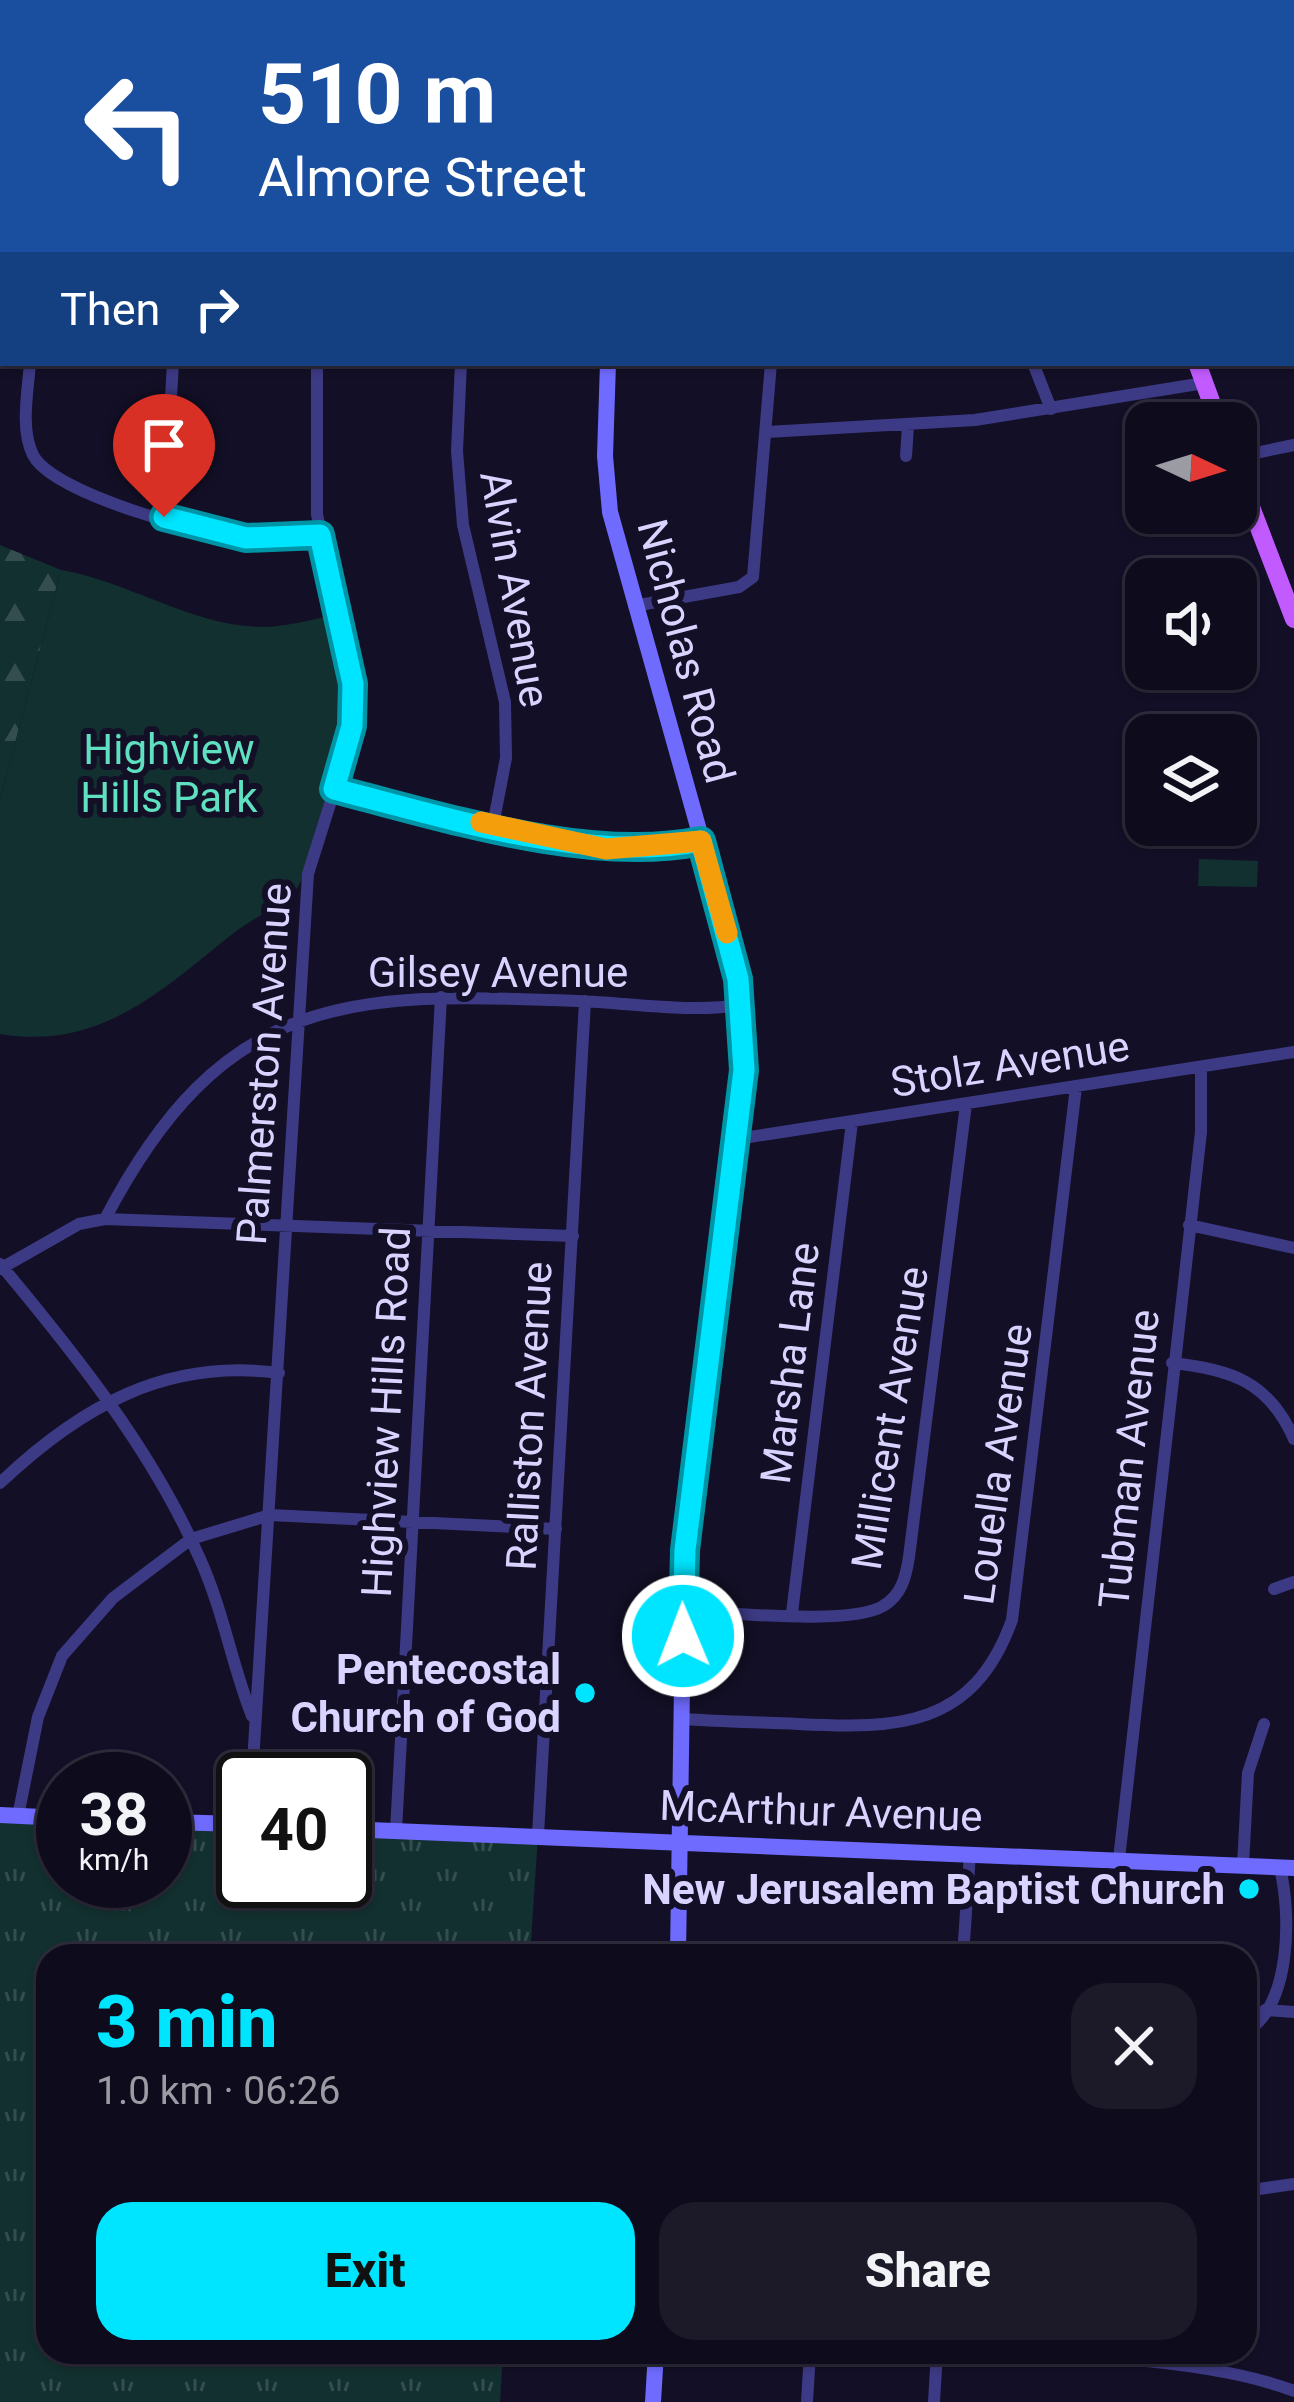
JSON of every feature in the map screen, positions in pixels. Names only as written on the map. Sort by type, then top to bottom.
[{"type":"main road","points":[[1197,366],[1211,402]]},
{"type":"main road","points":[[1257,523],[1294,619]]},
{"type":"street","points":[[30,366],[28,441],[40,466],[62,484],[246,538],[320,535]]},
{"type":"street","points":[[164,517],[173,366]]},
{"type":"street","name":"Palmerston Avenue","points":[[252,1752],[308,874],[352,726],[353,684],[320,535],[314,441],[317,366]]},
{"type":"street","name":"Alvin Avenue","points":[[461,366],[457,438],[463,525],[505,702],[505,769],[494,825]]},
{"type":"street","name":"Nicholas Road","points":[[608,366],[605,475],[634,606],[733,952],[744,1070],[687,1527],[678,1944]]},
{"type":"street","points":[[634,606],[751,580],[756,570],[771,366]]},
{"type":"street","points":[[1035,366],[1051,409]]},
{"type":"street","points":[[767,432],[908,426],[1051,409],[1204,383]]},
{"type":"street","points":[[906,456],[908,426]]},
{"type":"street","points":[[1257,453],[1294,445]]},
{"type":"street","points":[[334,789],[606,849],[701,841]]},
{"type":"street","name":"Gilsey Avenue","points":[[105,1219],[206,1078],[249,1044],[300,1019],[363,1003],[442,997],[741,1005]]},
{"type":"street","name":"Highview Hills Road","points":[[396,1831],[442,997]]},
{"type":"street","name":"Ralliston Avenue","points":[[538,1835],[585,1001]]},
{"type":"street","name":"Stolz Avenue","points":[[737,1139],[1294,1052]]},
{"type":"street","name":"Tubman Avenue","points":[[1119,1859],[1201,1132],[1201,1066]]},
{"type":"street","name":"Louella Avenue","points":[[685,1719],[894,1725],[951,1704],[992,1662],[1012,1620],[1076,1087]]},
{"type":"street","name":"Millicent Avenue","points":[[682,1611],[867,1613],[892,1599],[907,1574],[966,1104]]},
{"type":"street","name":"Marsha Lane","points":[[792,1613],[852,1122]]},
{"type":"street","points":[[252,1717],[191,1539],[108,1400],[1,1267],[79,1224],[105,1219],[572,1236]]},
{"type":"street","points":[[1189,1225],[1294,1248]]},
{"type":"street","points":[[1172,1363],[1214,1367],[1246,1379],[1276,1403],[1294,1439]]},
{"type":"street","points":[[0,1483],[38,1448],[108,1400],[190,1371],[279,1373]]},
{"type":"street","points":[[9,1816],[62,1655],[124,1587],[191,1539],[270,1515],[556,1528]]},
{"type":"street","points":[[1274,1589],[1294,1582]]},
{"type":"street","points":[[1244,1865],[1249,1773],[1264,1724]]},
{"type":"street","name":"McArthur Avenue","points":[[372,1830],[1287,1868]]},
{"type":"street","points":[[964,1944],[970,1853]]},
{"type":"street","points":[[1257,2019],[1265,2010],[1287,1940],[1287,1868]]},
{"type":"street","points":[[1265,2010],[1294,2012]]},
{"type":"street","points":[[1257,2189],[1294,2183]]},
{"type":"street","points":[[653,2402],[655,2364]]},
{"type":"street","points":[[807,2402],[809,2364]]},
{"type":"street","points":[[934,2402],[936,2364]]},
{"type":"street","points":[[1128,2364],[1197,2368],[1294,2392]]},
{"type":"green space","points":[[0,545],[61,570],[0,800]]},
{"type":"green space","name":"Highview Hills Park","points":[[61,570],[237,625],[271,627],[330,616],[344,681],[344,729],[304,873],[290,896],[128,1011],[69,1033],[0,1034],[0,800]]},
{"type":"green space","points":[[1199,859],[1258,861],[1257,887],[1198,886]]},
{"type":"green space","points":[[0,1815],[36,1817],[36,1908],[192,1908],[192,1823],[216,1823],[216,1908],[372,1908],[372,1830],[538,1835],[531,1944],[36,1944],[36,2364],[502,2364],[500,2402],[0,2402]]},
{"type":"slow traffic","points":[[481,822],[606,849],[701,841],[727,933]]},
{"type":"place","name":"Pentecostal Church of God","points":[[585,1693]]},
{"type":"place","name":"New Jerusalem Baptist Church","points":[[1249,1889]]},
{"type":"route","points":[[164,517],[246,538],[320,535],[353,684],[352,726],[334,789],[592,848],[640,849],[701,841],[733,952],[744,1070],[685,1550],[683,1636]]}]
